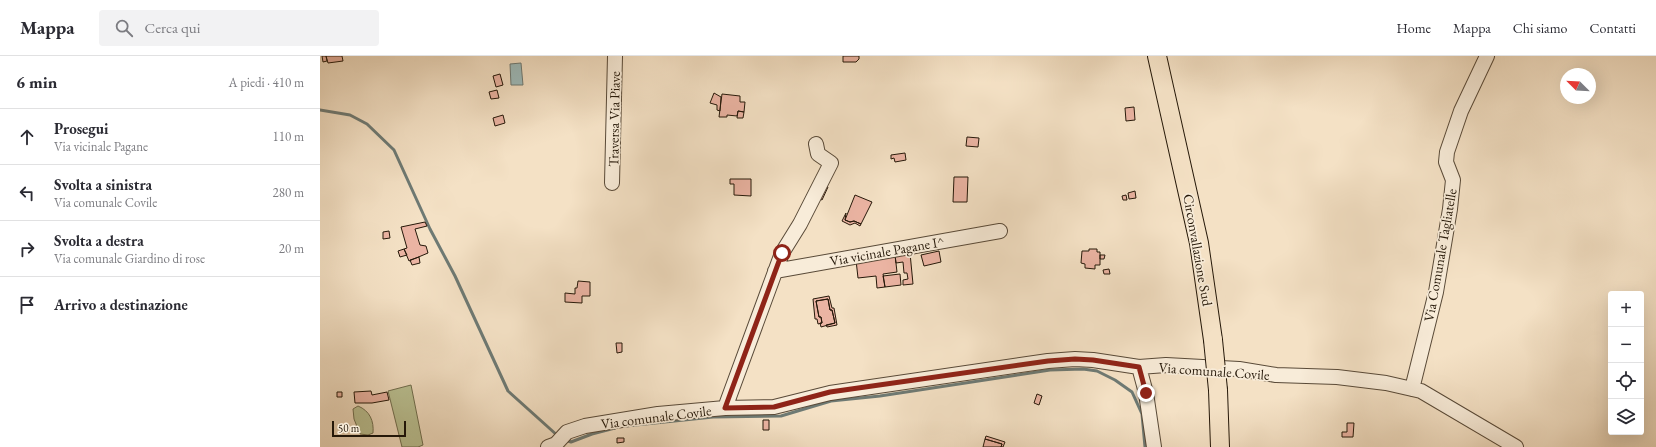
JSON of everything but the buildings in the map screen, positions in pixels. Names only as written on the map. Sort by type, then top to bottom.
[{"type":"main road","name":"Circonvallazione Sud","points":[[1157,56],[1199,243],[1213,340],[1218,390],[1220,447]]},
{"type":"street","name":"Traversa Via Piave","points":[[612,183],[615,56]]},
{"type":"street","name":"Via Comunale Tagliatelle","points":[[1412,389],[1436,292],[1450,209],[1453,180],[1446,162],[1447,152],[1461,111],[1487,56]]},
{"type":"street","points":[[725,408],[782,253],[800,224],[832,163],[818,154],[816,144]]},
{"type":"street","name":"Via vicinale Pagane I^","points":[[775,271],[1000,231]]},
{"type":"street","name":"Via comunale Covile","points":[[552,445],[567,432],[584,426],[658,414],[725,408],[774,407],[830,392],[1048,361],[1075,359],[1093,360],[1139,367],[1166,365],[1239,370],[1276,375],[1337,377],[1386,383],[1421,391],[1516,447]]},
{"type":"street","points":[[1139,367],[1146,393],[1154,447]]},
{"type":"green space","points":[[411,385],[423,445],[418,447],[402,447],[388,391]]},
{"type":"green space","points":[[358,406],[366,411],[370,417],[373,424],[373,433],[368,435],[360,434],[354,419],[353,409]]},
{"type":"water","points":[[521,63],[523,85],[511,85],[510,64]]},
{"type":"waterway","points":[[320,110],[350,115],[367,124],[394,150],[430,229],[455,276],[508,391],[558,436]]},
{"type":"waterway","points":[[626,426],[713,417],[781,416],[831,401],[880,396],[1050,370],[1083,369],[1097,371],[1115,380],[1132,392],[1142,414],[1145,447]]},
{"type":"waterway","points":[[565,440],[571,442],[592,434],[615,428]]},
{"type":"route","points":[[782,253],[725,408],[774,407],[830,392],[1048,361],[1075,359],[1093,360],[1139,367],[1146,393]]}]
